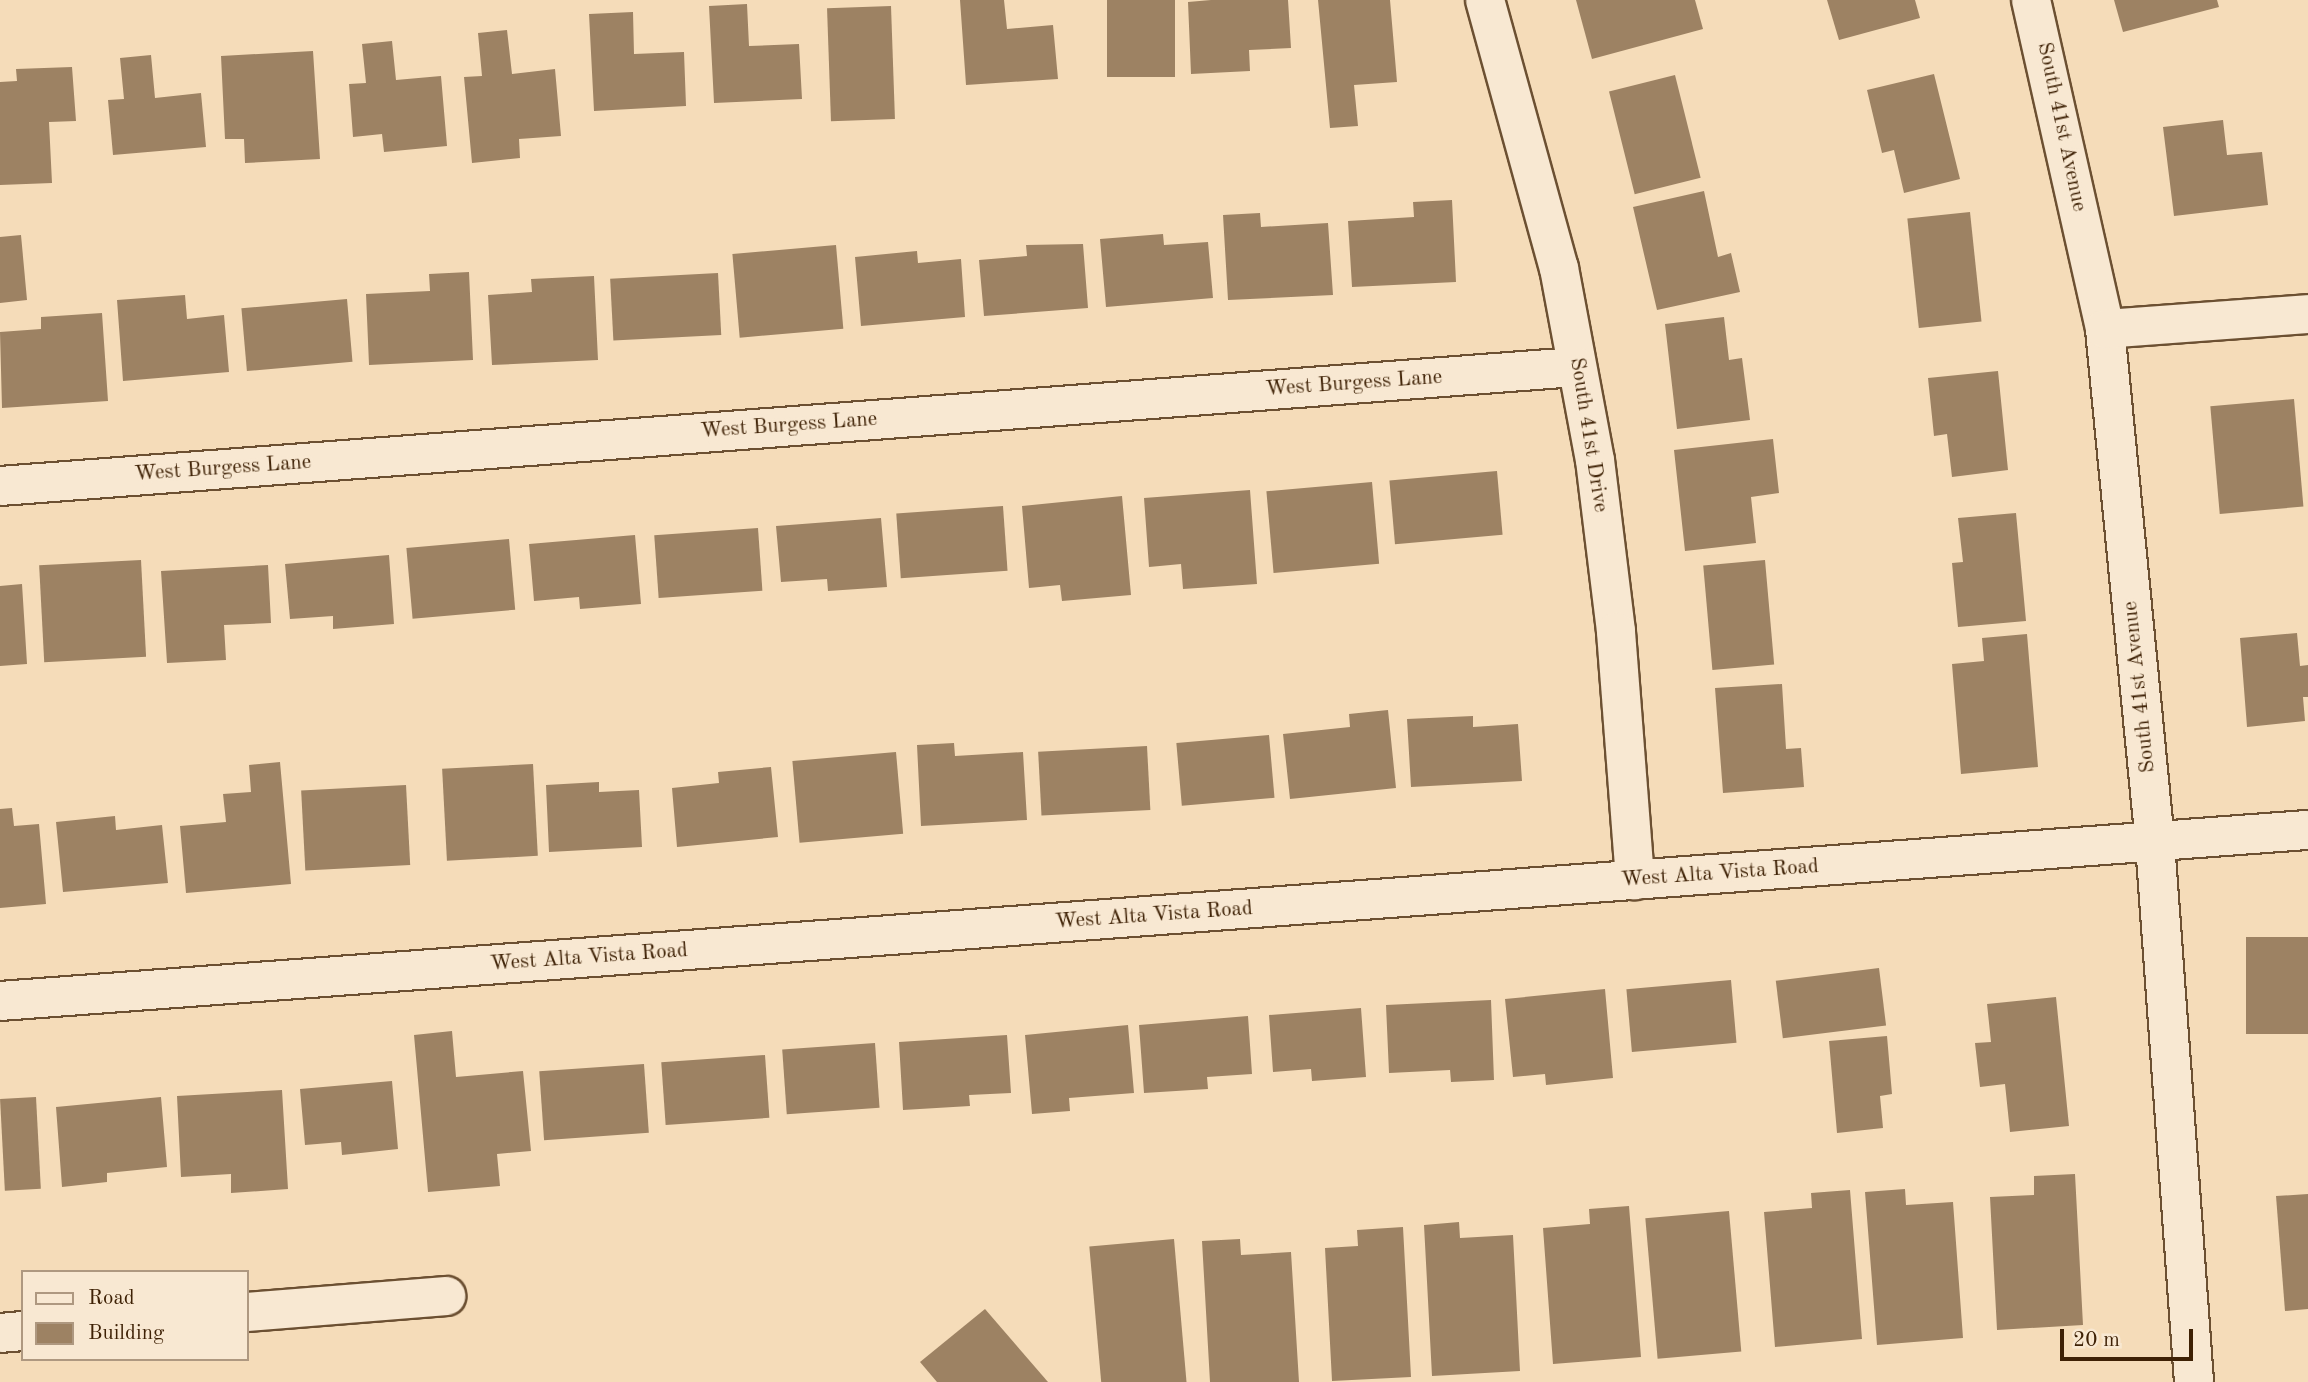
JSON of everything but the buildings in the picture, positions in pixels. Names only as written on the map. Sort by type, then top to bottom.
[{"type":"street","name":"South 41st Drive","points":[[1485,0],[1559,268],[1595,460],[1616,632],[1635,880]]},
{"type":"street","name":"South 41st Avenue","points":[[2031,0],[2105,329],[2155,843],[2194,1382]]},
{"type":"street","points":[[2105,329],[2308,314]]},
{"type":"street","name":"West Burgess Lane","points":[[0,486],[1577,367]]},
{"type":"street","name":"West Alta Vista Road","points":[[0,1001],[2308,830]]},
{"type":"street","points":[[248,1312],[446,1296]]},
{"type":"street","points":[[0,1333],[21,1331]]}]
